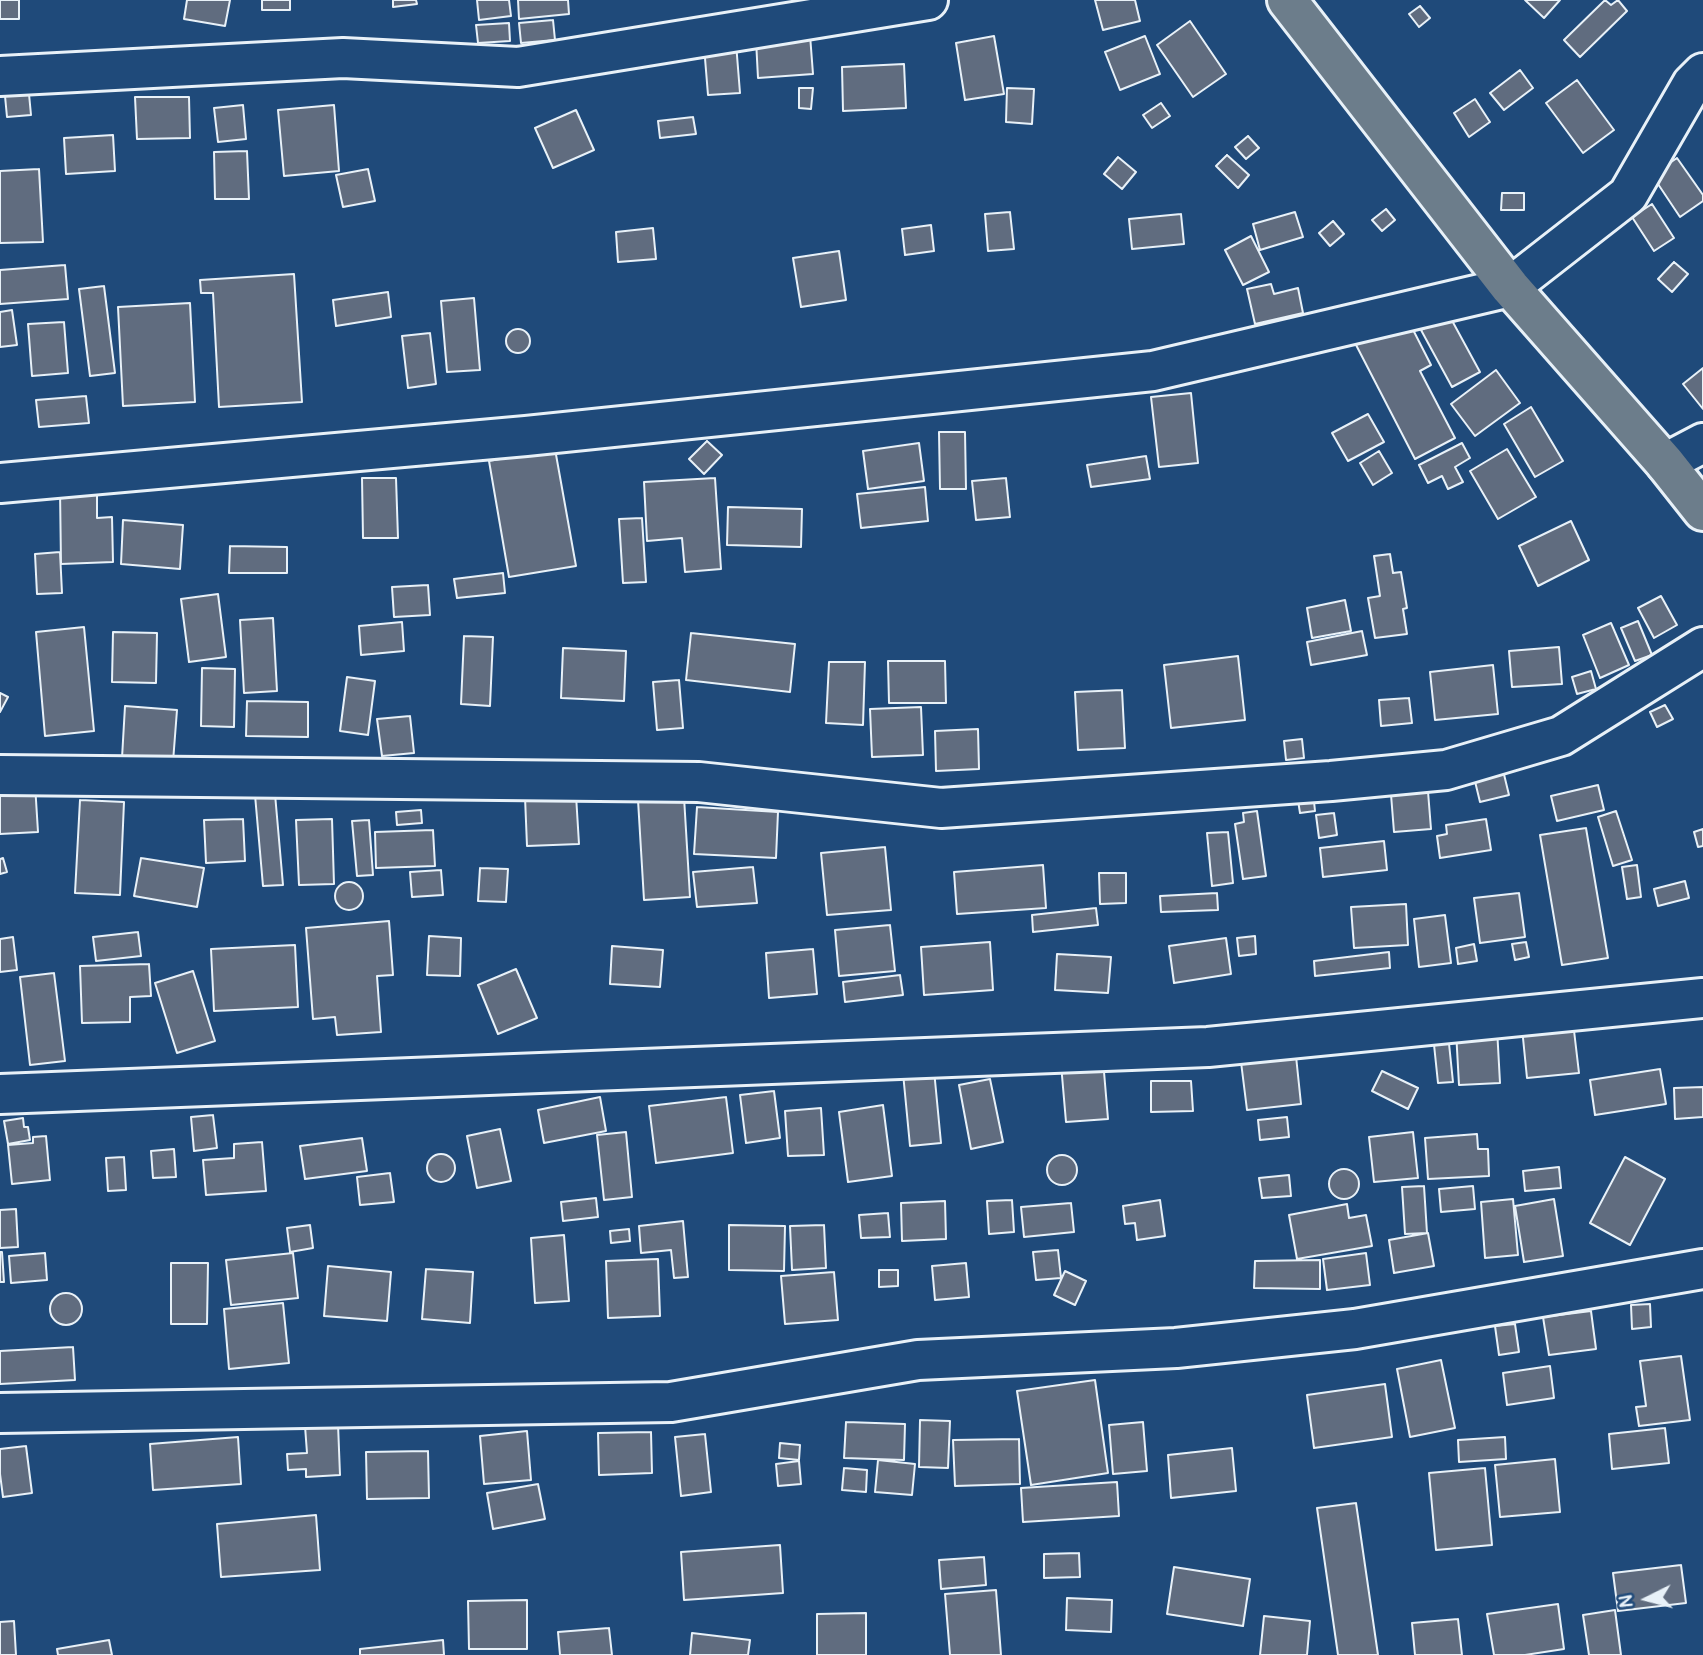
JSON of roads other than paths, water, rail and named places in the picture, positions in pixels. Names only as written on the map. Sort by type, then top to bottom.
[{"type":"highway","points":[[1287,0],[1510,287],[1665,463],[1703,511]]},
{"type":"street","points":[[0,76],[343,58],[518,66],[929,0]]},
{"type":"street","points":[[0,483],[526,436],[1153,371],[1510,287],[1628,195],[1692,84],[1703,73]]},
{"type":"street","points":[[1665,463],[1703,443]]},
{"type":"street","points":[[0,775],[699,782],[941,808],[1331,781],[1446,770],[1561,736],[1703,647]]},
{"type":"street","points":[[0,1094],[1209,1047],[1703,998]]},
{"type":"street","points":[[0,1413],[671,1402],[918,1360],[1176,1348],[1355,1329],[1703,1269]]}]
